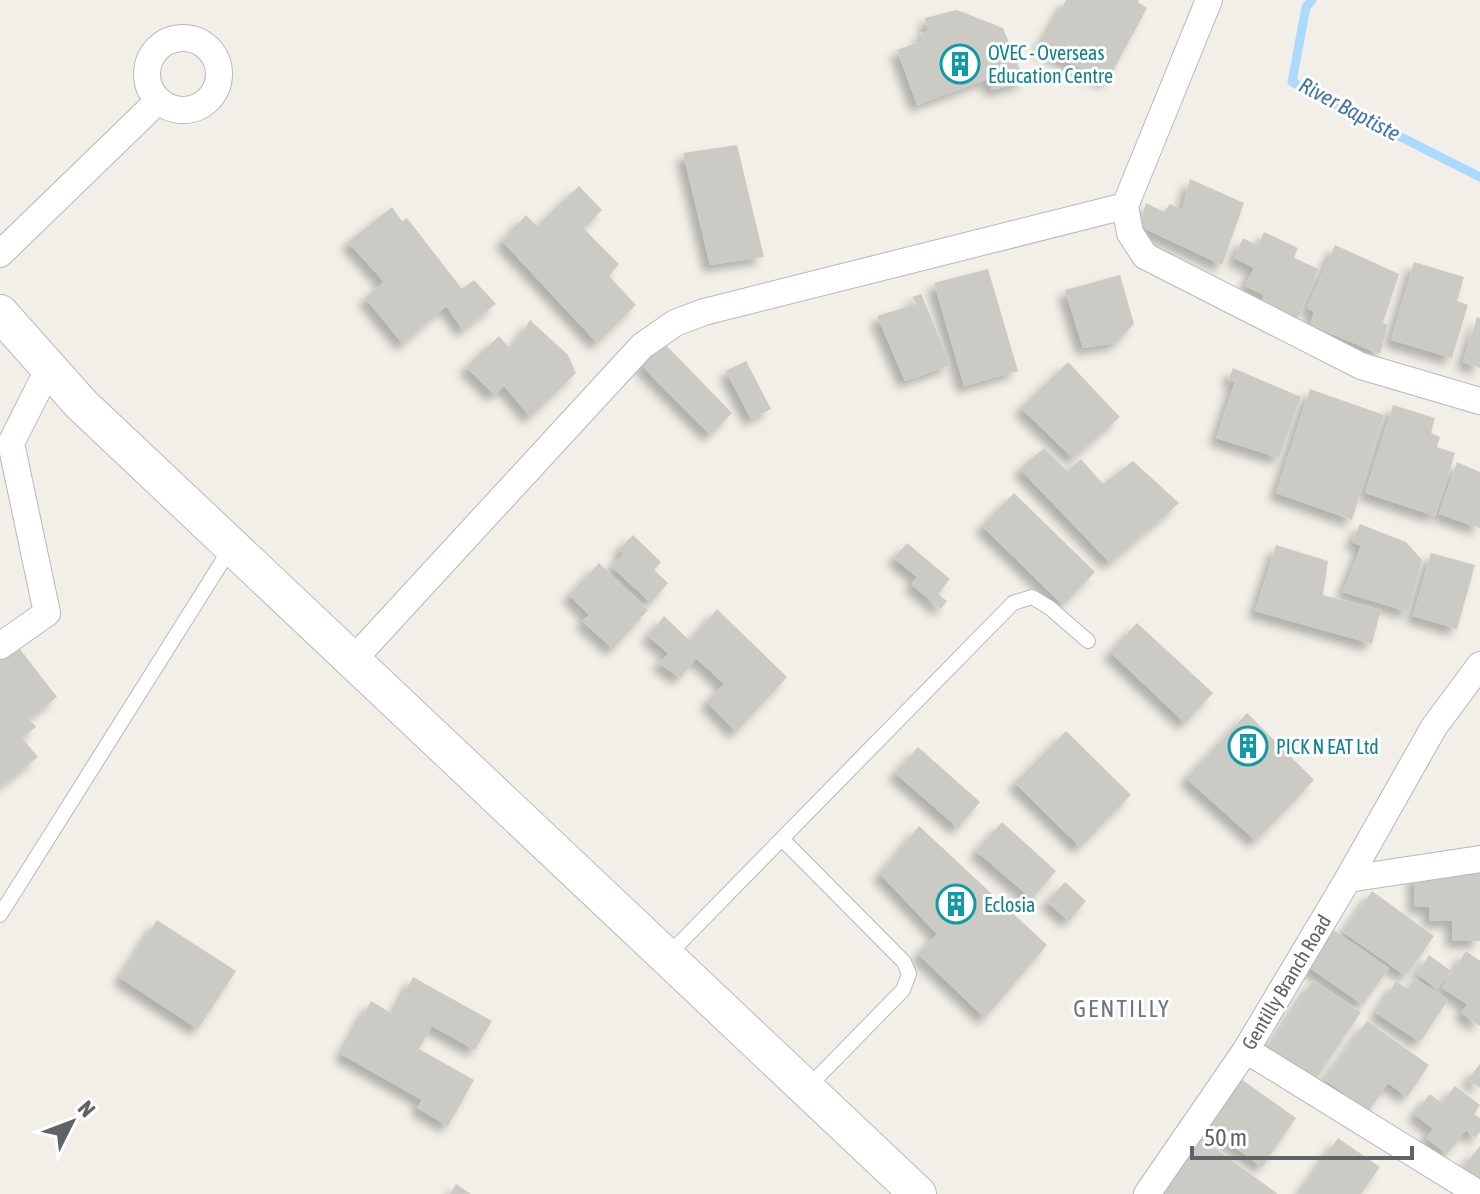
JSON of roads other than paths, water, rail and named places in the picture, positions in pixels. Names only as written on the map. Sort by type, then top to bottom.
[{"type":"main road","points":[[0,313],[81,404],[918,1194]]},
{"type":"street","points":[[1209,0],[1125,206],[1130,233],[1145,256],[1361,366],[1480,401]]},
{"type":"street","points":[[0,254],[158,101]]},
{"type":"street","points":[[353,660],[642,346],[675,323],[704,312],[1125,206]]},
{"type":"street","points":[[0,646],[47,613],[11,443],[49,368]]},
{"type":"street","name":"Gentilly Branch Road","points":[[1147,1194],[1246,1050],[1434,727],[1480,665]]},
{"type":"street","points":[[1348,879],[1480,859]]},
{"type":"street","points":[[1246,1050],[1479,1194]]},
{"type":"lane","points":[[0,915],[232,546]]},
{"type":"lane","points":[[667,956],[1013,603],[1032,597],[1050,608],[1088,641]]},
{"type":"lane","points":[[782,839],[904,962],[909,974],[903,990],[806,1089]]},
{"type":"waterway","name":"River Baptiste","points":[[1312,0],[1306,7],[1292,82],[1480,177]]},
{"type":"place","name":"OVEC - Overseas Education Centre","points":[[960,64]]},
{"type":"place","name":"PICK N EAT Ltd","points":[[1248,746]]},
{"type":"place","name":"Eclosia","points":[[956,904]]},
{"type":"district","name":"GENTILLY","points":[[1122,1008]]}]
